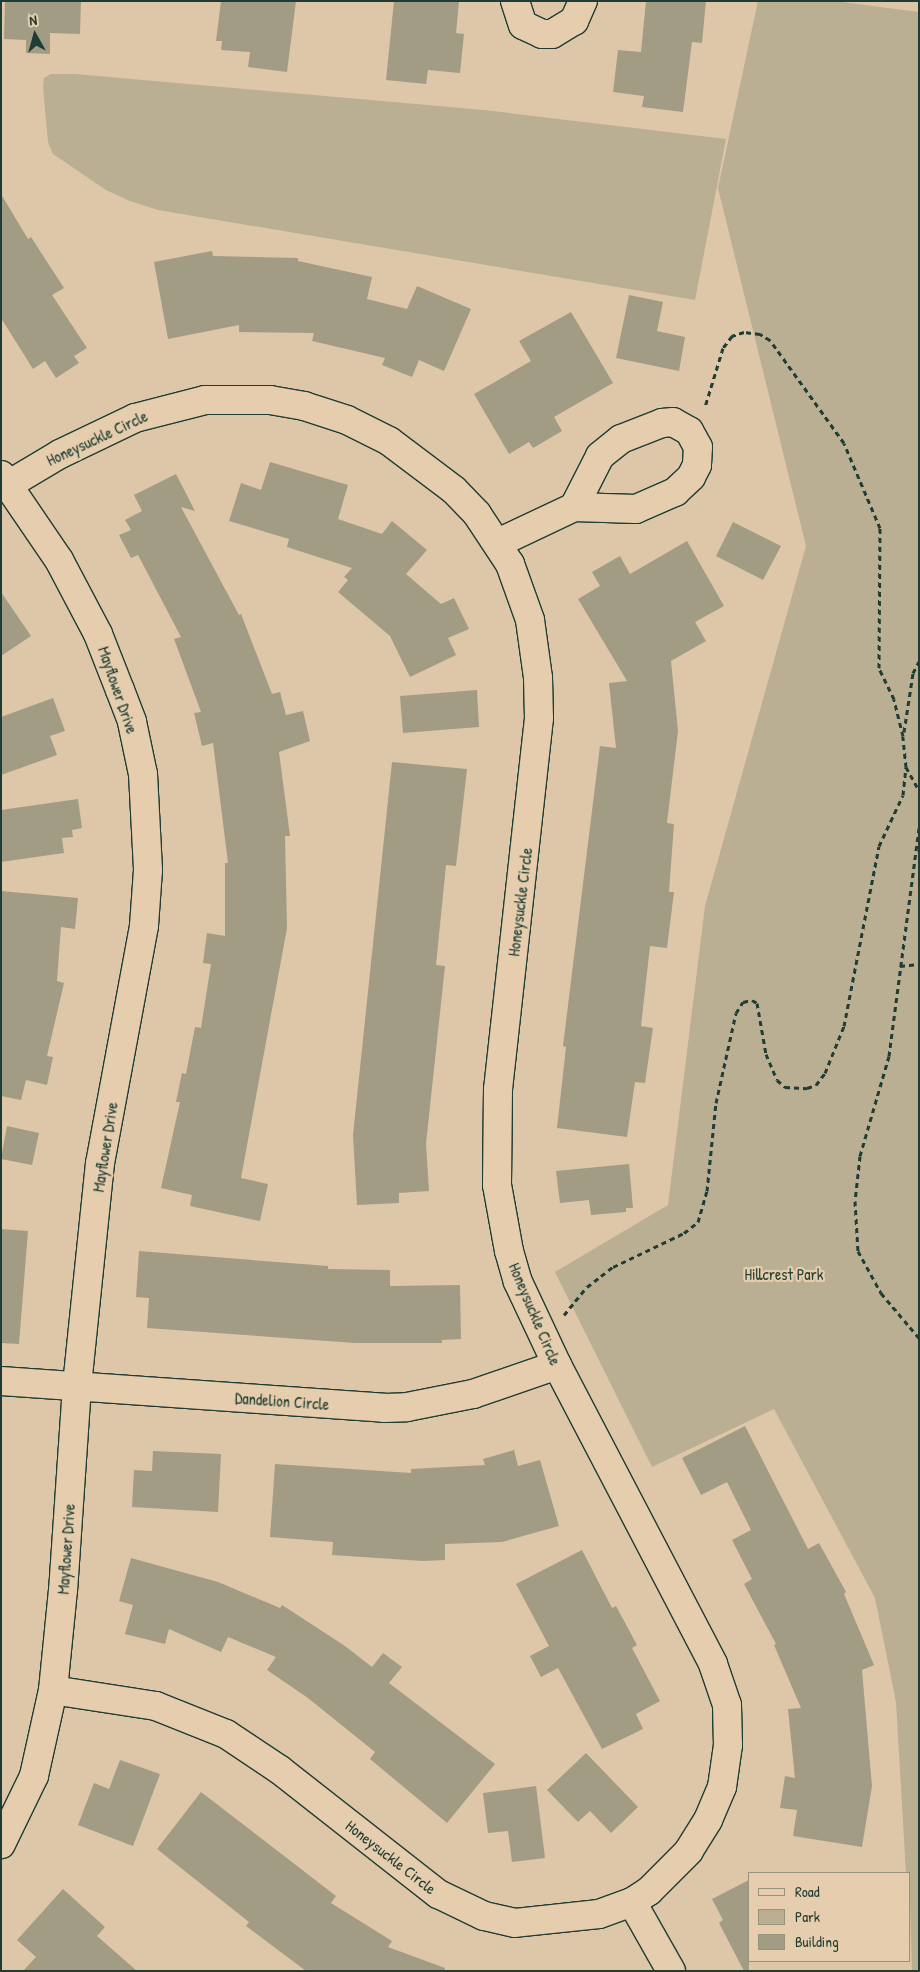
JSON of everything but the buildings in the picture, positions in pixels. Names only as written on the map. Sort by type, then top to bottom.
[{"type":"street","points":[[516,1],[523,25],[542,34],[552,34],[567,28],[574,21],[583,1]]},
{"type":"street","name":"Honeysuckle Circle","points":[[4,480],[135,418],[205,400],[270,400],[304,406],[348,420],[389,441],[454,490],[498,543],[522,590],[530,620],[538,678],[538,718],[498,1089],[497,1185],[518,1282],[557,1365],[706,1651],[726,1705],[728,1745],[724,1776],[708,1820],[676,1865],[650,1891],[632,1902],[599,1914],[538,1923],[515,1923],[484,1916],[461,1907],[412,1877],[280,1770],[226,1734],[156,1706],[53,1690]]},
{"type":"street","name":"Mayflower Drive","points":[[1,1844],[34,1776],[53,1690],[64,1590],[77,1386],[101,1159],[144,926],[148,839],[143,774],[132,722],[98,634],[59,560],[4,480]]},
{"type":"street","points":[[498,543],[574,507]]},
{"type":"street","name":"Dandelion Circle","points":[[1,1382],[368,1408],[407,1407],[473,1394],[557,1365]]},
{"type":"street","points":[[632,1902],[671,1971]]},
{"type":"path","points":[[564,1316],[587,1287],[613,1267],[684,1233],[698,1222],[707,1191],[716,1103],[736,1013],[743,1002],[752,1000],[757,1003],[766,1054],[777,1080],[785,1087],[807,1088],[816,1084],[824,1072],[844,1026],[879,846],[903,795],[906,767],[904,736],[894,700],[879,668],[880,528],[844,443],[809,391],[770,340],[760,334],[744,332],[732,336],[723,348],[703,412]]},
{"type":"path","points":[[904,736],[914,673],[919,661]]},
{"type":"path","points":[[906,767],[919,790]]},
{"type":"path","points":[[919,828],[889,1056],[860,1156],[854,1202],[858,1251],[881,1292],[919,1338]]},
{"type":"path","points":[[900,966],[919,964]]},
{"type":"green space","name":"Hillcrest Park","points":[[758,1],[834,1],[919,12],[919,1971],[912,1971],[910,1872],[906,1872],[896,1702],[875,1598],[774,1409],[652,1467],[555,1272],[668,1205],[705,906],[806,546],[718,188]]},
{"type":"green space","points":[[51,74],[75,74],[484,110],[726,139],[695,300],[158,210],[130,201],[106,190],[53,154],[48,142],[43,87],[44,78]]}]
